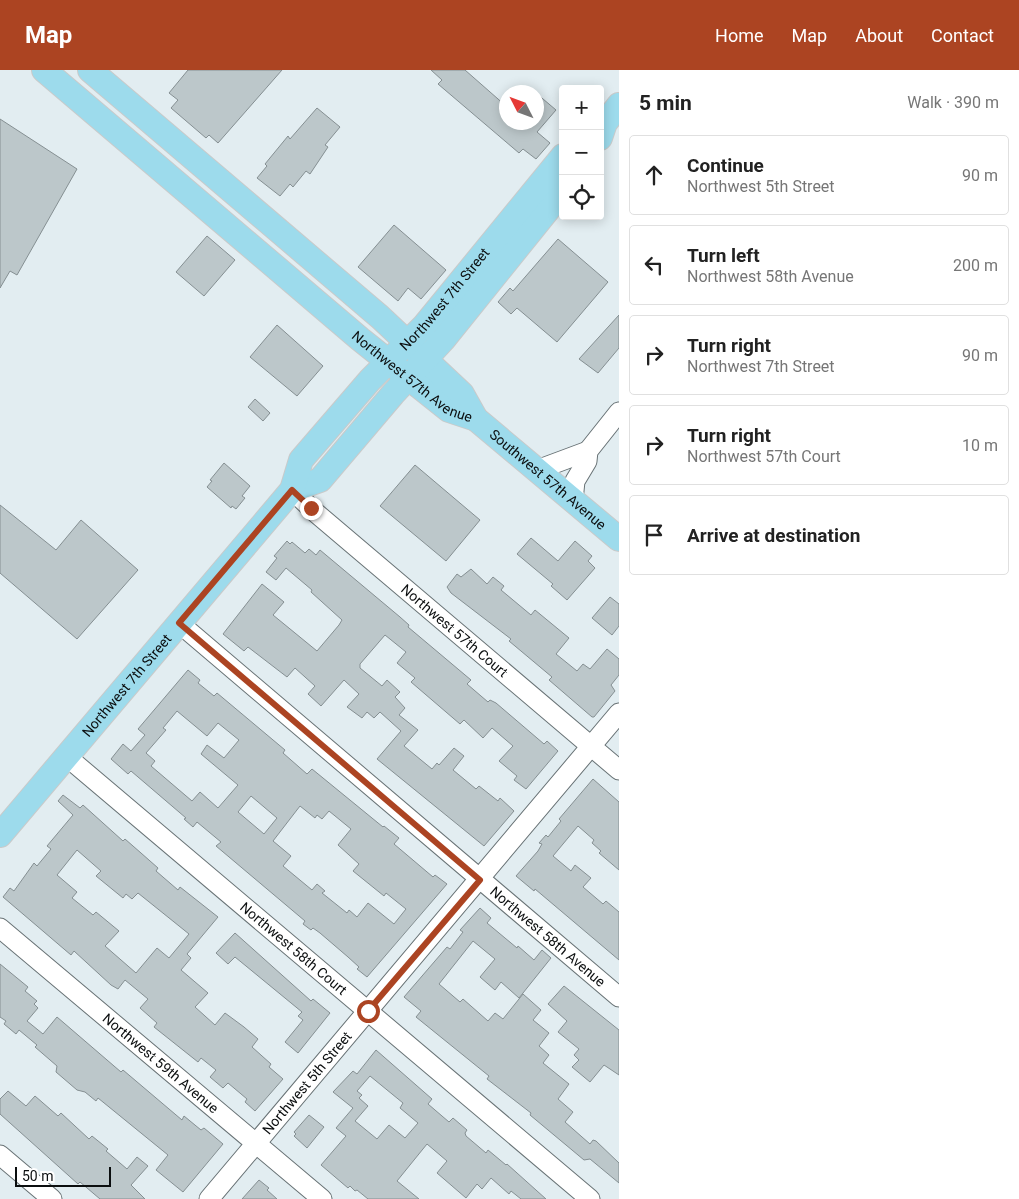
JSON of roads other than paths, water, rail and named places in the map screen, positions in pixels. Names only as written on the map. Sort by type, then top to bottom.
[{"type":"main road","name":"Northwest 57th Avenue","points":[[44,70],[388,362],[449,410],[476,419]]},
{"type":"main road","name":"Northwest 57th Avenue","points":[[90,70],[373,311],[462,394],[476,419]]},
{"type":"main road","points":[[70,92],[110,111],[124,113],[136,110]]},
{"type":"main road","points":[[122,136],[132,134],[146,135],[184,151]]},
{"type":"main road","name":"Northwest 7th Street","points":[[0,835],[292,490],[301,460],[370,380],[435,314],[559,161]]},
{"type":"main road","name":"Northwest 7th Street","points":[[292,490],[320,480],[424,360],[559,196]]},
{"type":"main road","name":"Southwest 57th Avenue","points":[[476,419],[619,539]]},
{"type":"street","points":[[536,470],[588,451],[619,412]]},
{"type":"street","points":[[573,501],[575,480],[587,461],[588,451]]},
{"type":"street","name":"Northwest 57th Court","points":[[292,490],[316,513],[619,770]]},
{"type":"street","name":"Northwest 58th Avenue","points":[[179,623],[619,997]]},
{"type":"street","name":"Northwest 5th Street","points":[[209,1199],[619,713]]},
{"type":"street","name":"Northwest 58th Court","points":[[66,756],[590,1199]]},
{"type":"street","name":"Northwest 59th Avenue","points":[[0,928],[322,1199]]},
{"type":"street","points":[[0,1155],[52,1199]]}]
